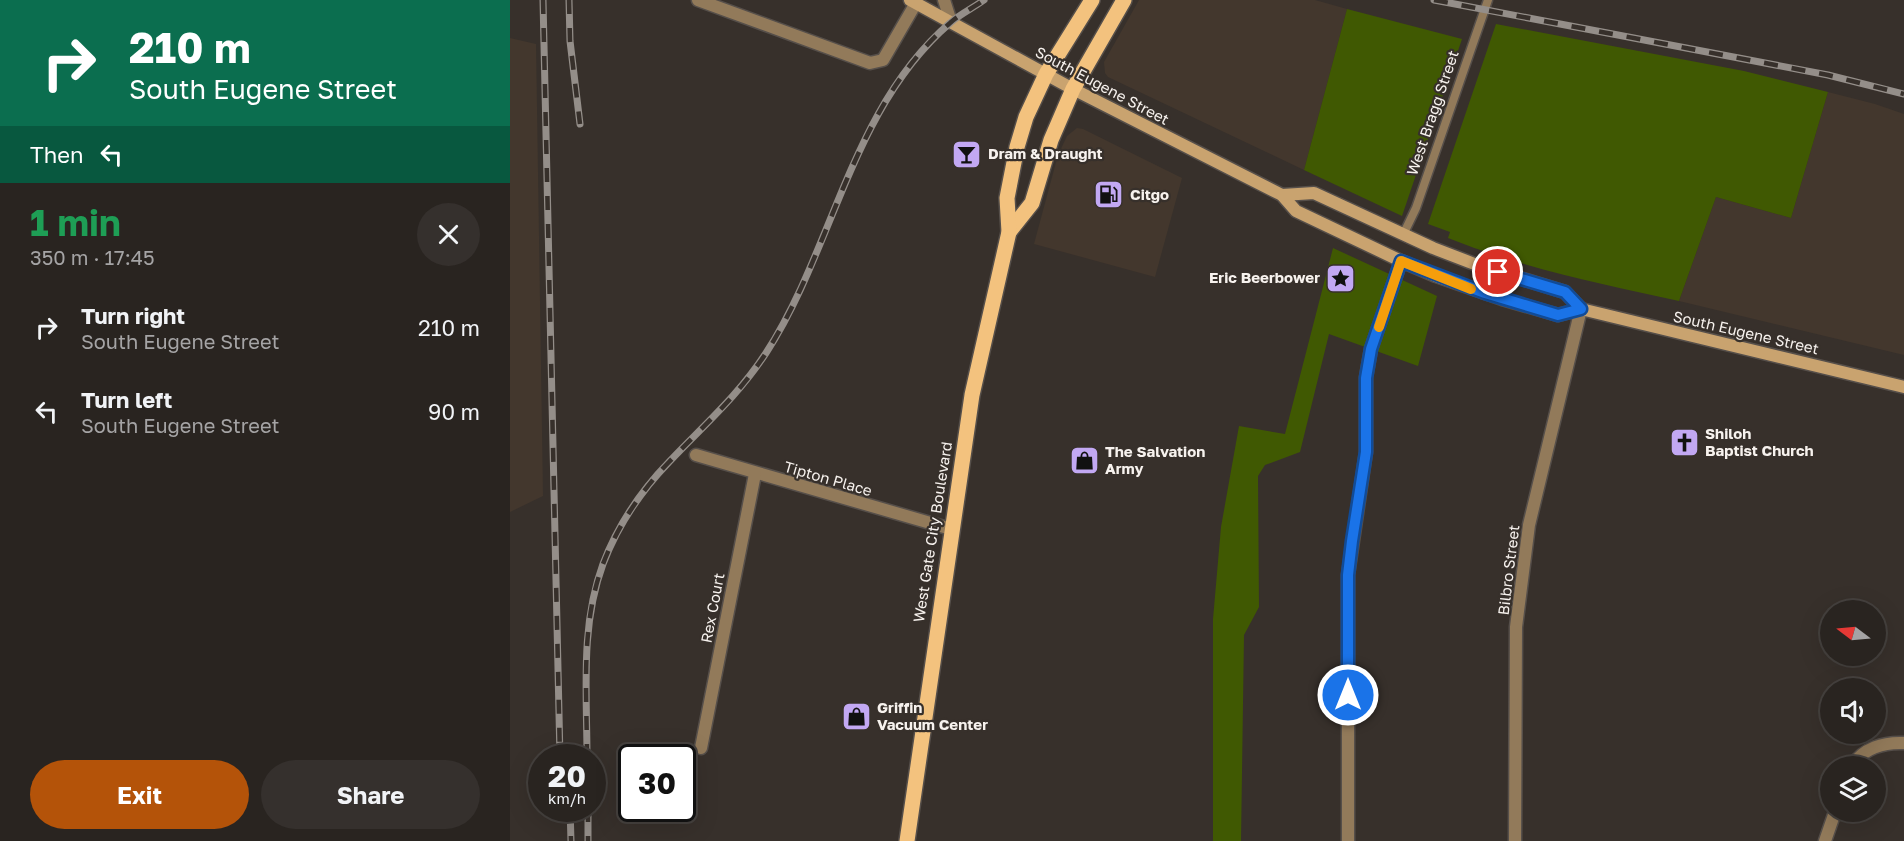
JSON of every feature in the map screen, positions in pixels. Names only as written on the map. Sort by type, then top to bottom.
[{"type":"main road","name":"West Gate City Boulevard","points":[[907,841],[951,529],[974,385],[1009,232],[1007,198],[1017,147],[1026,117],[1046,74],[1092,0]]},
{"type":"main road","name":"West Gate City Boulevard","points":[[1009,232],[1032,203],[1051,140],[1073,89],[1124,0]]},
{"type":"main road","name":"South Eugene Street","points":[[913,2],[1073,89],[1281,195],[1296,211],[1401,261],[1476,290],[1558,315],[1581,309],[1904,387]]},
{"type":"main road","name":"South Eugene Street","points":[[1281,195],[1314,194],[1403,235],[1476,265],[1565,292],[1581,309]]},
{"type":"street","points":[[698,0],[870,63],[883,60],[913,2]]},
{"type":"street","points":[[944,0],[951,22]]},
{"type":"street","name":"West Bragg Street","points":[[1403,235],[1416,208],[1488,0]]},
{"type":"street","points":[[1348,841],[1348,575],[1366,452],[1366,378],[1371,349],[1401,261]]},
{"type":"street","name":"Bilbro Street","points":[[1515,841],[1516,627],[1529,525],[1581,309]]},
{"type":"street","name":"Tipton Place","points":[[696,455],[755,474],[951,529]]},
{"type":"street","name":"Rex Court","points":[[701,748],[755,474]]},
{"type":"street","points":[[1862,756],[1871,749],[1887,742],[1904,743]]},
{"type":"street","points":[[1825,841],[1831,822]]},
{"type":"shaded area","points":[[1139,0],[1315,0],[1347,9],[1304,170],[1108,77],[1105,73],[1104,62]]},
{"type":"shaded area","points":[[510,38],[536,44],[543,496],[510,512]]},
{"type":"shaded area","points":[[1828,92],[1904,114],[1904,355],[1679,301],[1716,197],[1791,218]]},
{"type":"shaded area","points":[[1077,128],[1182,178],[1155,277],[1034,244],[1058,155],[1067,136]]},
{"type":"green space","points":[[1347,9],[1462,39],[1402,216],[1304,170]]},
{"type":"green space","points":[[1496,24],[1744,71],[1828,92],[1791,218],[1716,197],[1679,301],[1533,267],[1448,238],[1450,232],[1428,224]]},
{"type":"green space","points":[[1333,248],[1437,296],[1418,366],[1329,334],[1300,452],[1265,465],[1258,476],[1259,607],[1244,635],[1241,841],[1213,841],[1213,619],[1221,527],[1239,426],[1285,434]]},
{"type":"railway","points":[[543,0],[560,744]]},
{"type":"railway","points":[[569,0],[570,41],[580,124]]},
{"type":"railway","points":[[587,744],[586,660],[591,611],[603,564],[615,537],[649,485],[732,397],[766,353],[810,269],[846,180],[889,96],[916,57],[950,23],[984,0]]},
{"type":"railway","points":[[1434,0],[1828,75],[1904,94]]},
{"type":"railway","points":[[570,822],[571,841]]},
{"type":"railway","points":[[588,822],[588,841]]},
{"type":"slow traffic","points":[[1379,327],[1401,261],[1471,289]]},
{"type":"place","name":"Dram & Draught","points":[[967,154]]},
{"type":"place","name":"Citgo","points":[[1109,195]]},
{"type":"place","name":"Eric Beerbower","points":[[1341,278]]},
{"type":"place","name":"Shiloh Baptist Church","points":[[1684,443]]},
{"type":"place","name":"The Salvation Army","points":[[1084,461]]},
{"type":"place","name":"Griffin Vacuum Center","points":[[856,717]]},
{"type":"route","points":[[1348,695],[1348,575],[1366,452],[1365,412],[1368,361],[1401,261],[1502,299],[1558,315],[1581,309],[1565,292],[1498,272]]}]
